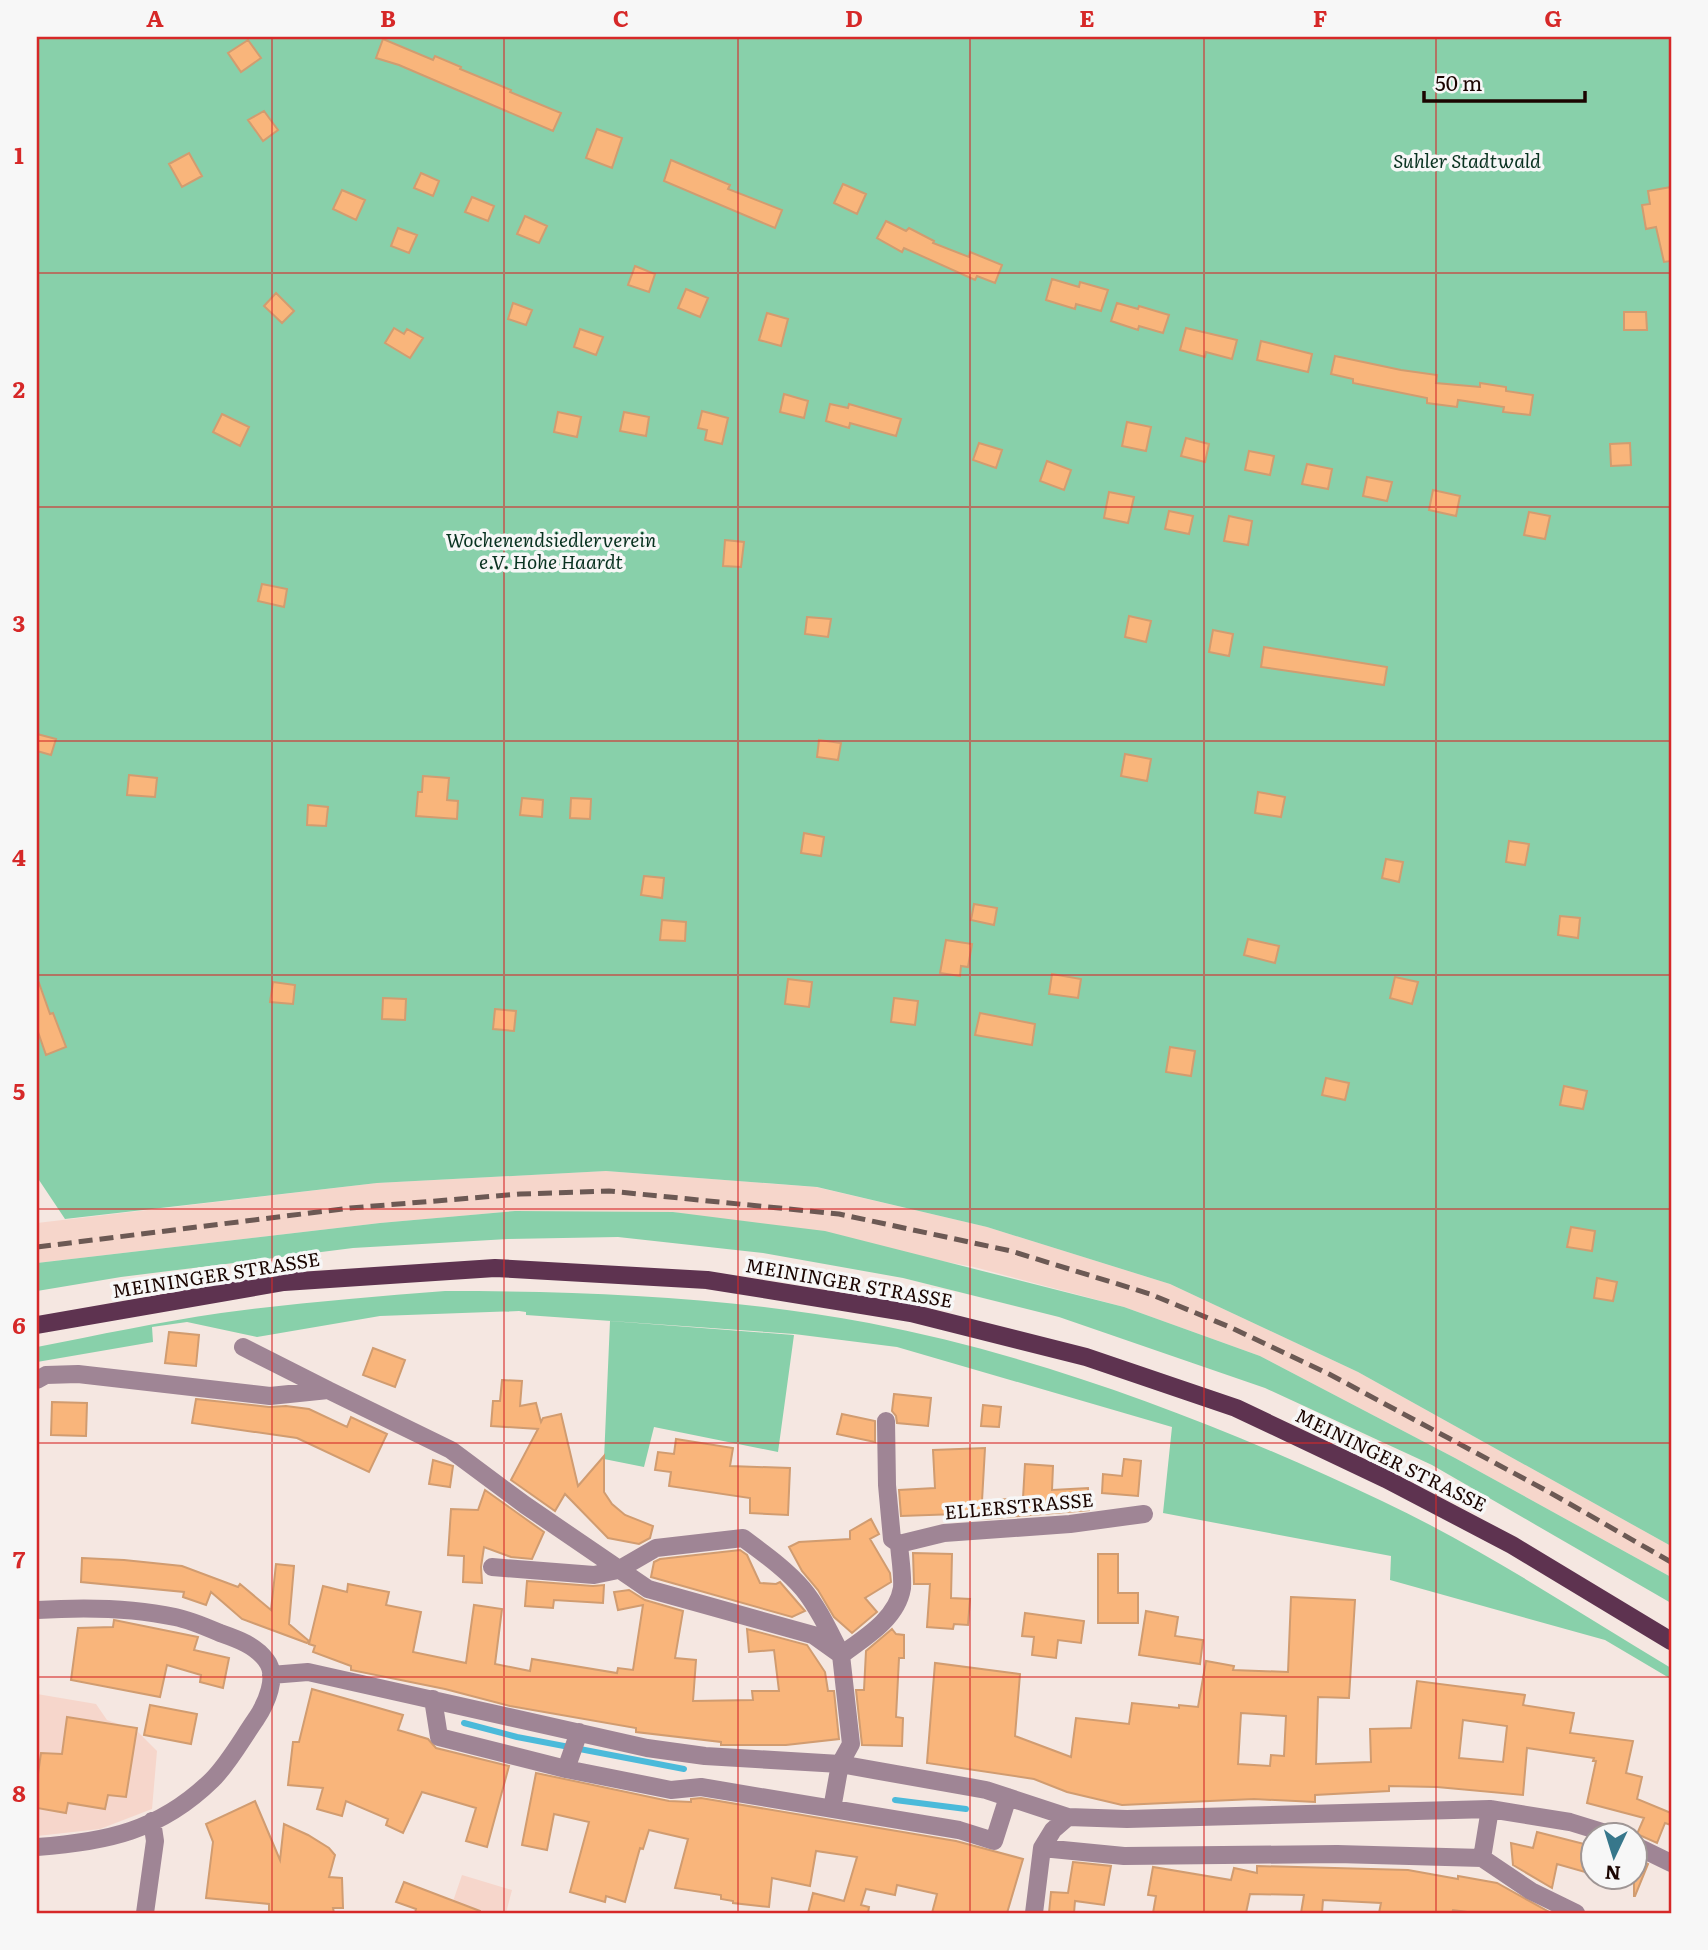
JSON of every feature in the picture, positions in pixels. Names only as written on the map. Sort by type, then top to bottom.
[{"type":"main road","name":"MEININGER STRASSE","points":[[37,1325],[284,1282],[495,1268],[707,1280],[911,1312],[1086,1357],[1236,1408],[1385,1479],[1512,1545],[1671,1641]]},
{"type":"street","points":[[243,1347],[451,1450],[525,1505],[648,1589],[813,1635],[841,1655]]},
{"type":"street","points":[[37,1380],[46,1375],[78,1374],[270,1396],[328,1390]]},
{"type":"street","points":[[841,1655],[880,1626],[898,1603],[902,1586],[899,1544],[892,1539],[889,1510],[886,1420]]},
{"type":"street","name":"ELLERSTRASSE","points":[[899,1544],[944,1533],[1070,1524],[1144,1514]]},
{"type":"street","points":[[492,1567],[594,1575],[618,1570],[656,1548],[743,1538],[803,1588],[825,1622],[841,1655],[851,1744],[841,1764],[832,1809]]},
{"type":"street","points":[[37,1610],[123,1609],[177,1617],[253,1647],[268,1661],[271,1675],[270,1690],[262,1710],[213,1778],[183,1804],[119,1836],[86,1843],[37,1847]]},
{"type":"street","points":[[271,1675],[308,1672],[433,1699],[578,1735],[647,1748],[705,1756],[841,1764],[967,1786],[1068,1817],[1127,1819],[1490,1809],[1578,1825]]},
{"type":"street","points":[[433,1699],[439,1737],[568,1763],[671,1790],[701,1787],[959,1830],[994,1841],[1008,1797]]},
{"type":"street","points":[[568,1763],[578,1735]]},
{"type":"street","points":[[701,1787],[705,1756]]},
{"type":"street","points":[[1482,1858],[1490,1809]]},
{"type":"street","points":[[1034,1913],[1042,1848],[1053,1830],[1068,1817]]},
{"type":"street","points":[[145,1913],[155,1841],[152,1821]]},
{"type":"street","points":[[1042,1848],[1124,1856],[1337,1854],[1482,1858],[1531,1891],[1576,1913]]},
{"type":"street","points":[[1648,1852],[1671,1863]]},
{"type":"shaded area","points":[[606,1171],[816,1187],[987,1227],[1170,1284],[1358,1372],[1671,1546],[1671,1577],[1455,1458],[1260,1356],[1124,1307],[974,1267],[673,1212],[515,1211],[380,1223],[37,1263],[37,1223],[377,1183]]},
{"type":"shaded area","points":[[37,1694],[96,1704],[107,1720],[136,1730],[157,1751],[152,1809],[100,1829],[37,1836]]},
{"type":"shaded area","points":[[462,1875],[512,1890],[506,1913],[449,1913]]},
{"type":"green space","name":"Wochenendsiedlerverein e.V. Hohe Haardt","points":[[37,37],[1671,37],[1671,1546],[1358,1372],[1170,1284],[987,1227],[817,1187],[606,1171],[377,1183],[65,1219],[37,1177]]},
{"type":"green space","points":[[515,1211],[673,1212],[825,1231],[1124,1307],[1260,1356],[1455,1458],[1671,1577],[1671,1603],[1432,1465],[1265,1388],[1059,1317],[903,1278],[763,1253],[618,1237],[508,1239],[353,1248],[121,1277],[37,1291],[37,1263],[380,1223]]},
{"type":"green space","points":[[445,1291],[605,1294],[764,1307],[869,1323],[935,1337],[1066,1374],[1258,1445],[1419,1519],[1492,1559],[1671,1668],[1671,1679],[1605,1640],[1390,1580],[1391,1556],[1163,1513],[1172,1427],[897,1347],[794,1334],[526,1315],[526,1312],[519,1311],[380,1316],[257,1337],[187,1322],[152,1327],[153,1342],[37,1362],[37,1347],[175,1320],[277,1306]]},
{"type":"green space","points":[[610,1321],[794,1335],[778,1452],[654,1427],[644,1467],[604,1459]]},
{"type":"building","points":[[383,39],[433,60],[435,56],[561,113],[553,131],[399,65],[376,58]]},
{"type":"building","points":[[248,40],[261,58],[241,72],[228,53]]},
{"type":"building","points":[[264,111],[278,130],[263,141],[248,120]]},
{"type":"building","points":[[597,129],[622,138],[612,168],[586,158]]},
{"type":"building","points":[[189,153],[202,176],[182,187],[169,164]]},
{"type":"building","points":[[671,160],[730,185],[728,189],[782,210],[775,228],[664,181]]},
{"type":"building","points":[[421,173],[439,181],[433,196],[414,188]]},
{"type":"building","points":[[843,184],[866,194],[857,214],[834,203]]},
{"type":"building","points":[[1671,187],[1671,261],[1664,262],[1656,227],[1646,229],[1642,205],[1650,204],[1648,191]]},
{"type":"building","points":[[342,190],[365,200],[356,220],[333,209]]},
{"type":"building","points":[[472,197],[494,206],[488,221],[465,212]]},
{"type":"building","points":[[525,216],[547,226],[539,243],[517,234]]},
{"type":"building","points":[[886,221],[906,231],[909,228],[934,241],[933,243],[969,257],[970,252],[1002,265],[995,283],[977,276],[975,280],[904,248],[902,252],[877,238]]},
{"type":"building","points":[[398,228],[417,235],[409,253],[391,246]]},
{"type":"building","points":[[635,266],[655,274],[649,292],[628,285]]},
{"type":"building","points":[[1052,279],[1079,287],[1080,282],[1108,290],[1101,311],[1076,304],[1075,309],[1046,300]]},
{"type":"building","points":[[686,289],[708,298],[700,317],[678,308]]},
{"type":"building","points":[[276,293],[294,311],[282,323],[264,306]]},
{"type":"building","points":[[513,303],[532,310],[526,325],[508,319]]},
{"type":"building","points":[[1117,303],[1169,315],[1163,333],[1139,326],[1138,330],[1111,321]]},
{"type":"building","points":[[1624,312],[1646,312],[1647,330],[1624,330]]},
{"type":"building","points":[[767,313],[788,319],[781,346],[759,340]]},
{"type":"building","points":[[394,328],[404,334],[407,329],[423,338],[410,358],[385,343]]},
{"type":"building","points":[[1186,328],[1237,340],[1232,359],[1206,352],[1205,357],[1180,350]]},
{"type":"building","points":[[580,329],[603,337],[596,355],[574,347]]},
{"type":"building","points":[[1261,341],[1312,354],[1308,372],[1257,360]]},
{"type":"building","points":[[1335,356],[1437,375],[1436,383],[1480,387],[1480,383],[1533,395],[1530,415],[1503,412],[1504,407],[1458,400],[1457,407],[1427,403],[1427,398],[1353,383],[1353,379],[1331,374]]},
{"type":"building","points":[[784,394],[808,401],[804,418],[780,412]]},
{"type":"building","points":[[830,404],[848,408],[849,404],[901,419],[896,436],[850,423],[849,428],[826,421]]},
{"type":"building","points":[[702,411],[728,418],[722,444],[705,440],[707,430],[698,428]]},
{"type":"building","points":[[558,412],[581,417],[577,437],[554,432]]},
{"type":"building","points":[[624,412],[649,417],[646,436],[620,431]]},
{"type":"building","points":[[222,414],[249,427],[240,446],[213,432]]},
{"type":"building","points":[[1127,422],[1151,427],[1146,451],[1122,446]]},
{"type":"building","points":[[1186,438],[1209,444],[1205,462],[1181,456]]},
{"type":"building","points":[[979,443],[1002,450],[996,468],[973,460]]},
{"type":"building","points":[[1630,443],[1631,465],[1611,466],[1610,444]]},
{"type":"building","points":[[1249,451],[1274,456],[1270,475],[1245,470]]},
{"type":"building","points":[[1047,461],[1071,470],[1064,490],[1040,481]]},
{"type":"building","points":[[1307,464],[1332,469],[1328,489],[1302,484]]},
{"type":"building","points":[[1367,477],[1392,482],[1387,501],[1363,496]]},
{"type":"building","points":[[1433,490],[1460,496],[1456,516],[1429,510]]},
{"type":"building","points":[[1109,492],[1134,497],[1128,523],[1104,518]]},
{"type":"building","points":[[1169,511],[1193,516],[1189,534],[1165,529]]},
{"type":"building","points":[[1529,512],[1550,516],[1545,539],[1524,535]]},
{"type":"building","points":[[1229,516],[1252,521],[1248,545],[1224,541]]},
{"type":"building","points":[[725,540],[744,542],[741,567],[723,566]]},
{"type":"building","points":[[262,584],[287,589],[284,607],[258,601]]},
{"type":"building","points":[[1129,616],[1151,621],[1146,642],[1125,637]]},
{"type":"building","points":[[807,617],[831,619],[828,637],[805,634]]},
{"type":"building","points":[[1213,630],[1233,634],[1229,656],[1209,652]]},
{"type":"building","points":[[1264,647],[1387,667],[1384,685],[1261,667]]},
{"type":"building","points":[[37,734],[56,739],[51,755],[37,751]]},
{"type":"building","points":[[819,740],[841,743],[838,760],[817,757]]},
{"type":"building","points":[[1125,754],[1151,759],[1147,781],[1121,776]]},
{"type":"building","points":[[129,775],[157,778],[155,797],[127,795]]},
{"type":"building","points":[[423,776],[449,778],[447,800],[458,801],[457,819],[416,816],[418,792],[422,792]]},
{"type":"building","points":[[1258,792],[1285,797],[1281,817],[1255,813]]},
{"type":"building","points":[[522,798],[543,800],[542,817],[520,815]]},
{"type":"building","points":[[571,798],[591,799],[590,819],[570,818]]},
{"type":"building","points":[[308,805],[328,807],[326,826],[307,825]]},
{"type":"building","points":[[804,833],[824,837],[821,856],[801,853]]},
{"type":"building","points":[[1509,841],[1529,844],[1525,865],[1506,862]]},
{"type":"building","points":[[1386,859],[1403,862],[1399,882],[1382,878]]},
{"type":"building","points":[[644,876],[664,878],[662,898],[641,895]]},
{"type":"building","points":[[974,904],[997,908],[994,925],[971,920]]},
{"type":"building","points":[[1560,916],[1580,918],[1578,938],[1558,935]]},
{"type":"building","points":[[662,920],[686,922],[685,941],[660,940]]},
{"type":"building","points":[[1248,939],[1279,946],[1275,963],[1244,955]]},
{"type":"building","points":[[946,940],[972,944],[968,967],[961,966],[960,976],[940,973]]},
{"type":"building","points":[[1052,974],[1081,979],[1078,998],[1049,994]]},
{"type":"building","points":[[1395,977],[1418,982],[1412,1004],[1390,998]]},
{"type":"building","points":[[788,979],[812,982],[809,1007],[785,1004]]},
{"type":"building","points":[[273,982],[295,985],[293,1004],[270,1002]]},
{"type":"building","points":[[39,983],[66,1047],[46,1055],[37,1029]]},
{"type":"building","points":[[383,998],[406,999],[405,1020],[382,1019]]},
{"type":"building","points":[[894,998],[918,1001],[915,1025],[891,1022]]},
{"type":"building","points":[[495,1009],[516,1011],[514,1031],[493,1029]]},
{"type":"building","points":[[980,1013],[1035,1024],[1032,1045],[975,1035]]},
{"type":"building","points":[[1170,1047],[1195,1051],[1191,1076],[1166,1072]]},
{"type":"building","points":[[1326,1078],[1349,1083],[1345,1100],[1322,1095]]},
{"type":"building","points":[[1564,1086],[1587,1091],[1583,1109],[1560,1105]]},
{"type":"building","points":[[1571,1227],[1595,1231],[1592,1251],[1567,1247]]},
{"type":"building","points":[[1597,1278],[1617,1282],[1613,1301],[1594,1298]]},
{"type":"building","points":[[169,1332],[199,1335],[196,1366],[165,1363]]},
{"type":"building","points":[[373,1348],[405,1360],[395,1387],[363,1375]]},
{"type":"building","points":[[502,1380],[522,1381],[520,1406],[536,1403],[541,1422],[543,1418],[561,1414],[578,1486],[604,1456],[604,1492],[612,1504],[625,1515],[653,1526],[650,1538],[639,1544],[608,1538],[565,1494],[555,1511],[511,1480],[538,1429],[491,1426],[493,1401],[500,1401]]},
{"type":"building","points":[[894,1394],[931,1398],[928,1426],[897,1423],[892,1411]]},
{"type":"building","points":[[196,1399],[309,1409],[347,1427],[351,1417],[387,1434],[369,1472],[297,1438],[192,1423]]},
{"type":"building","points":[[52,1402],[87,1403],[86,1436],[51,1435]]},
{"type":"building","points":[[983,1405],[1001,1407],[999,1427],[981,1426]]},
{"type":"building","points":[[842,1414],[875,1421],[875,1442],[837,1434]]},
{"type":"building","points":[[676,1439],[733,1448],[730,1466],[790,1468],[788,1515],[750,1513],[750,1498],[669,1486],[671,1472],[655,1470],[658,1452],[674,1454]]},
{"type":"building","points":[[985,1448],[982,1501],[1023,1498],[1025,1464],[1053,1466],[1052,1490],[1088,1488],[1089,1510],[982,1519],[982,1511],[981,1516],[901,1516],[899,1490],[935,1488],[933,1450]]},
{"type":"building","points":[[1124,1459],[1141,1461],[1138,1496],[1102,1493],[1103,1474],[1122,1476]]},
{"type":"building","points":[[433,1460],[453,1466],[450,1487],[429,1484]]},
{"type":"building","points":[[485,1490],[544,1532],[532,1559],[511,1557],[484,1547],[482,1583],[463,1582],[464,1556],[448,1555],[451,1509],[478,1510]]},
{"type":"building","points":[[871,1519],[879,1534],[870,1539],[890,1573],[891,1582],[865,1598],[877,1612],[852,1633],[834,1617],[789,1547],[799,1542],[850,1539],[850,1531]]},
{"type":"building","points":[[740,1550],[747,1555],[760,1583],[780,1582],[805,1611],[792,1617],[651,1577],[654,1562],[660,1559]]},
{"type":"building","points":[[913,1553],[952,1554],[951,1598],[970,1599],[968,1625],[954,1624],[953,1629],[927,1627],[930,1584],[914,1584]]},
{"type":"building","points":[[1098,1554],[1118,1554],[1118,1593],[1138,1593],[1138,1623],[1098,1623]]},
{"type":"building","points":[[82,1558],[182,1566],[238,1587],[240,1584],[271,1610],[276,1564],[294,1566],[289,1624],[309,1641],[307,1643],[242,1619],[211,1592],[206,1605],[183,1597],[184,1592],[81,1582]]},
{"type":"building","points":[[527,1581],[604,1585],[603,1603],[554,1600],[553,1608],[525,1606]]},
{"type":"building","points":[[348,1584],[389,1592],[386,1605],[421,1612],[413,1652],[466,1663],[474,1605],[502,1609],[495,1664],[530,1671],[532,1659],[617,1673],[618,1668],[633,1670],[643,1605],[618,1610],[614,1592],[629,1590],[645,1600],[683,1611],[675,1658],[696,1660],[693,1701],[753,1700],[752,1691],[779,1691],[774,1650],[749,1652],[747,1629],[807,1645],[825,1672],[828,1691],[834,1691],[839,1739],[786,1745],[721,1745],[721,1742],[636,1732],[636,1728],[510,1706],[445,1689],[351,1670],[351,1666],[313,1652],[315,1646],[309,1644],[323,1586],[347,1592]]},
{"type":"building","points":[[1291,1597],[1355,1600],[1349,1698],[1318,1697],[1316,1764],[1371,1762],[1370,1729],[1411,1728],[1417,1681],[1525,1695],[1523,1705],[1574,1713],[1570,1733],[1633,1741],[1626,1773],[1642,1777],[1637,1799],[1671,1813],[1671,1825],[1665,1823],[1657,1843],[1648,1839],[1648,1820],[1587,1803],[1596,1761],[1593,1761],[1594,1758],[1527,1748],[1523,1795],[1437,1787],[1389,1786],[1389,1791],[1315,1795],[1315,1802],[1254,1799],[1122,1805],[1067,1792],[1034,1779],[927,1763],[935,1663],[1020,1674],[1015,1736],[1071,1757],[1076,1718],[1129,1724],[1132,1703],[1179,1708],[1179,1705],[1198,1707],[1206,1661],[1234,1666],[1233,1670],[1288,1672]],"holes":[[[1241,1713],[1286,1716],[1284,1756],[1271,1755],[1270,1766],[1238,1764]],[[1463,1720],[1507,1726],[1503,1762],[1459,1758]]]},
{"type":"building","points":[[1146,1611],[1178,1617],[1175,1636],[1203,1640],[1200,1664],[1139,1655]]},
{"type":"building","points":[[1025,1613],[1084,1621],[1081,1643],[1058,1640],[1056,1658],[1032,1655],[1034,1637],[1022,1636]]},
{"type":"building","points":[[114,1620],[198,1637],[194,1650],[229,1658],[223,1688],[200,1682],[201,1675],[167,1665],[160,1697],[71,1680],[78,1628],[113,1627]]},
{"type":"building","points":[[892,1629],[896,1634],[904,1635],[904,1658],[899,1658],[896,1717],[903,1718],[902,1746],[862,1745],[856,1690],[864,1690],[866,1651]]},
{"type":"building","points":[[312,1689],[403,1715],[398,1730],[428,1739],[436,1748],[509,1766],[487,1847],[466,1841],[476,1808],[422,1792],[403,1833],[386,1825],[388,1819],[346,1801],[342,1816],[317,1809],[323,1788],[288,1785],[293,1742],[299,1742]]},
{"type":"building","points":[[150,1705],[197,1714],[191,1744],[144,1735]]},
{"type":"building","points":[[67,1717],[137,1728],[126,1797],[108,1795],[105,1809],[68,1803],[66,1813],[37,1808],[41,1753],[62,1754]]},
{"type":"building","points":[[536,1773],[669,1801],[691,1802],[691,1799],[701,1798],[956,1841],[1023,1859],[1007,1913],[932,1913],[937,1894],[897,1885],[895,1895],[866,1889],[861,1905],[869,1907],[868,1913],[808,1913],[813,1893],[844,1901],[857,1857],[816,1851],[810,1886],[772,1878],[769,1907],[733,1903],[721,1899],[721,1895],[675,1888],[688,1839],[649,1830],[643,1849],[640,1848],[625,1902],[606,1896],[605,1902],[570,1892],[589,1822],[554,1814],[547,1850],[522,1845]]},
{"type":"building","points":[[255,1801],[280,1860],[284,1824],[308,1835],[335,1855],[329,1877],[342,1878],[343,1908],[333,1908],[334,1913],[269,1913],[269,1904],[206,1898],[213,1842],[206,1824]]},
{"type":"building","points":[[1537,1832],[1578,1842],[1578,1870],[1557,1864],[1552,1888],[1513,1865],[1511,1843],[1533,1848]]},
{"type":"building","points":[[1073,1862],[1111,1866],[1104,1905],[1075,1901],[1074,1913],[1049,1913],[1051,1892],[1068,1893]]},
{"type":"building","points":[[1257,1866],[1408,1870],[1458,1879],[1458,1876],[1497,1883],[1551,1913],[1475,1913],[1453,1910],[1452,1913],[1379,1913],[1381,1903],[1323,1900],[1322,1913],[1301,1913],[1304,1895],[1250,1894],[1246,1913],[1153,1913],[1156,1896],[1148,1895],[1153,1867],[1231,1880],[1234,1868],[1257,1873]]},
{"type":"building","points":[[404,1882],[480,1913],[415,1913],[416,1909],[396,1902]]},
{"type":"waterway","points":[[464,1723],[517,1737],[684,1769]]},
{"type":"waterway","points":[[895,1800],[966,1809]]},
{"type":"railway","points":[[37,1247],[350,1208],[520,1194],[609,1191],[839,1214],[1011,1251],[1150,1294],[1232,1328],[1329,1374],[1549,1492],[1671,1562]]},
{"type":"park label","name":"Suhler Stadtwald","points":[[1467,161]]}]
